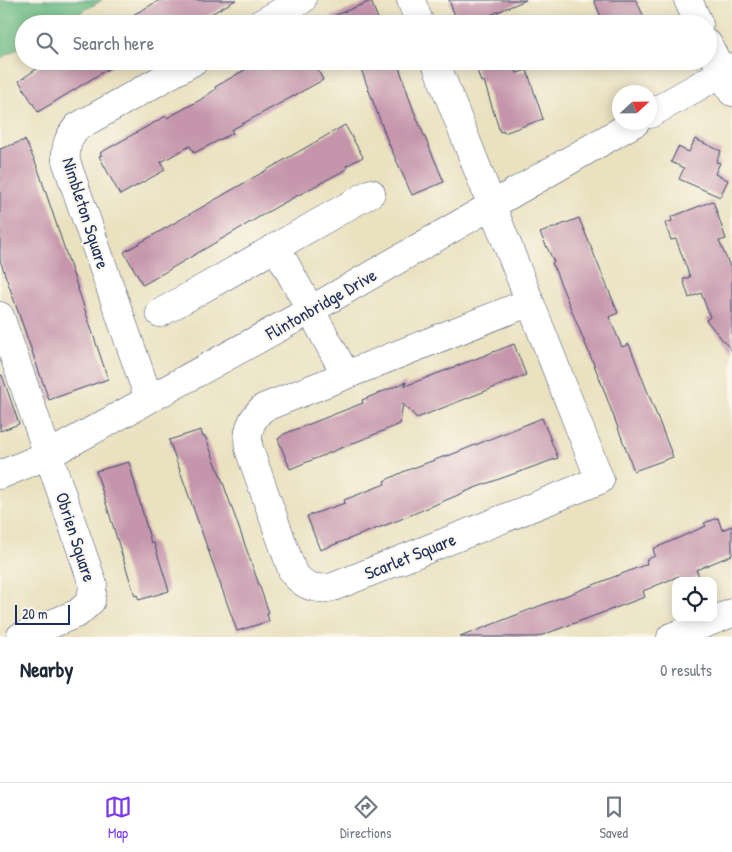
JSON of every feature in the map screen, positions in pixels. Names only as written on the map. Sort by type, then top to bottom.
[{"type":"street","points":[[276,15],[302,0]]},
{"type":"street","points":[[411,0],[417,15]]},
{"type":"street","points":[[688,0],[695,15]]},
{"type":"street","points":[[657,111],[729,78],[717,59]]},
{"type":"street","name":"Nimbleton Square","points":[[149,399],[66,161],[66,147],[70,136],[77,127],[178,70]]},
{"type":"street","points":[[439,70],[492,205]]},
{"type":"street","name":"Flintonbridge Drive","points":[[0,475],[48,455],[309,311],[622,130]]},
{"type":"street","points":[[160,313],[371,193]]},
{"type":"street","name":"Scarlet Square","points":[[492,205],[600,480],[333,587],[324,589],[312,587],[301,582],[293,573],[249,449],[248,429],[254,417],[263,408],[530,302]]},
{"type":"street","points":[[276,247],[309,311],[346,375]]},
{"type":"street","name":"Obrien Square","points":[[0,316],[93,584],[91,601],[78,613],[20,637]]},
{"type":"street","points":[[671,637],[732,613]]},
{"type":"green space","points":[[0,0],[102,0],[76,15],[15,15],[15,50],[0,59]]},
{"type":"building","points":[[160,0],[236,0],[209,15],[133,15]]},
{"type":"building","points":[[449,0],[526,0],[490,15],[455,15]]},
{"type":"building","points":[[594,0],[636,0],[643,15],[600,15]]},
{"type":"building","points":[[371,1],[376,15],[336,15]]},
{"type":"building","points":[[35,70],[106,70],[38,112],[19,81]]},
{"type":"building","points":[[244,70],[318,70],[323,80],[231,130],[233,133],[194,153],[190,146],[161,162],[165,170],[120,195],[99,156],[102,155],[100,153],[166,116],[167,118],[200,100],[216,89],[215,87]]},
{"type":"building","points":[[361,70],[400,70],[413,109],[444,182],[412,195],[388,142]]},
{"type":"building","points":[[477,70],[516,70],[517,73],[527,70],[543,119],[504,133],[503,131],[500,132],[484,81],[481,82]]},
{"type":"building","points":[[345,125],[363,157],[346,166],[347,169],[278,206],[143,285],[124,252]]},
{"type":"building","points":[[695,139],[721,151],[716,162],[720,163],[715,174],[728,180],[720,197],[679,179],[684,168],[671,162],[678,147],[689,152]]},
{"type":"building","points":[[25,140],[37,166],[108,379],[49,400],[0,260],[0,149]]},
{"type":"building","points":[[713,201],[726,239],[719,241],[732,271],[732,351],[706,320],[710,317],[701,293],[689,298],[683,279],[690,277],[676,239],[671,240],[665,223],[672,221],[671,217]]},
{"type":"building","points":[[579,218],[618,313],[609,317],[622,347],[629,344],[673,457],[634,471],[599,377],[552,263],[554,262],[540,233]]},
{"type":"building","points":[[514,344],[526,375],[417,418],[403,404],[400,424],[290,469],[278,439],[284,434],[363,403],[362,400],[406,382],[405,386]]},
{"type":"building","points":[[0,375],[2,375],[19,424],[0,431]]},
{"type":"building","points":[[542,418],[558,458],[477,487],[399,520],[320,550],[307,516],[345,503],[344,500],[385,484],[384,481],[405,471],[448,456]]},
{"type":"building","points":[[201,430],[221,477],[269,613],[267,614],[269,621],[237,631],[169,440]]},
{"type":"building","points":[[129,462],[151,543],[154,543],[169,591],[139,600],[137,595],[135,596],[96,471]]},
{"type":"building","points":[[718,518],[722,530],[732,526],[732,555],[696,570],[699,576],[672,577],[672,579],[643,591],[645,597],[537,637],[460,637],[647,564],[646,560],[655,556],[653,549],[706,526],[704,523]]}]
